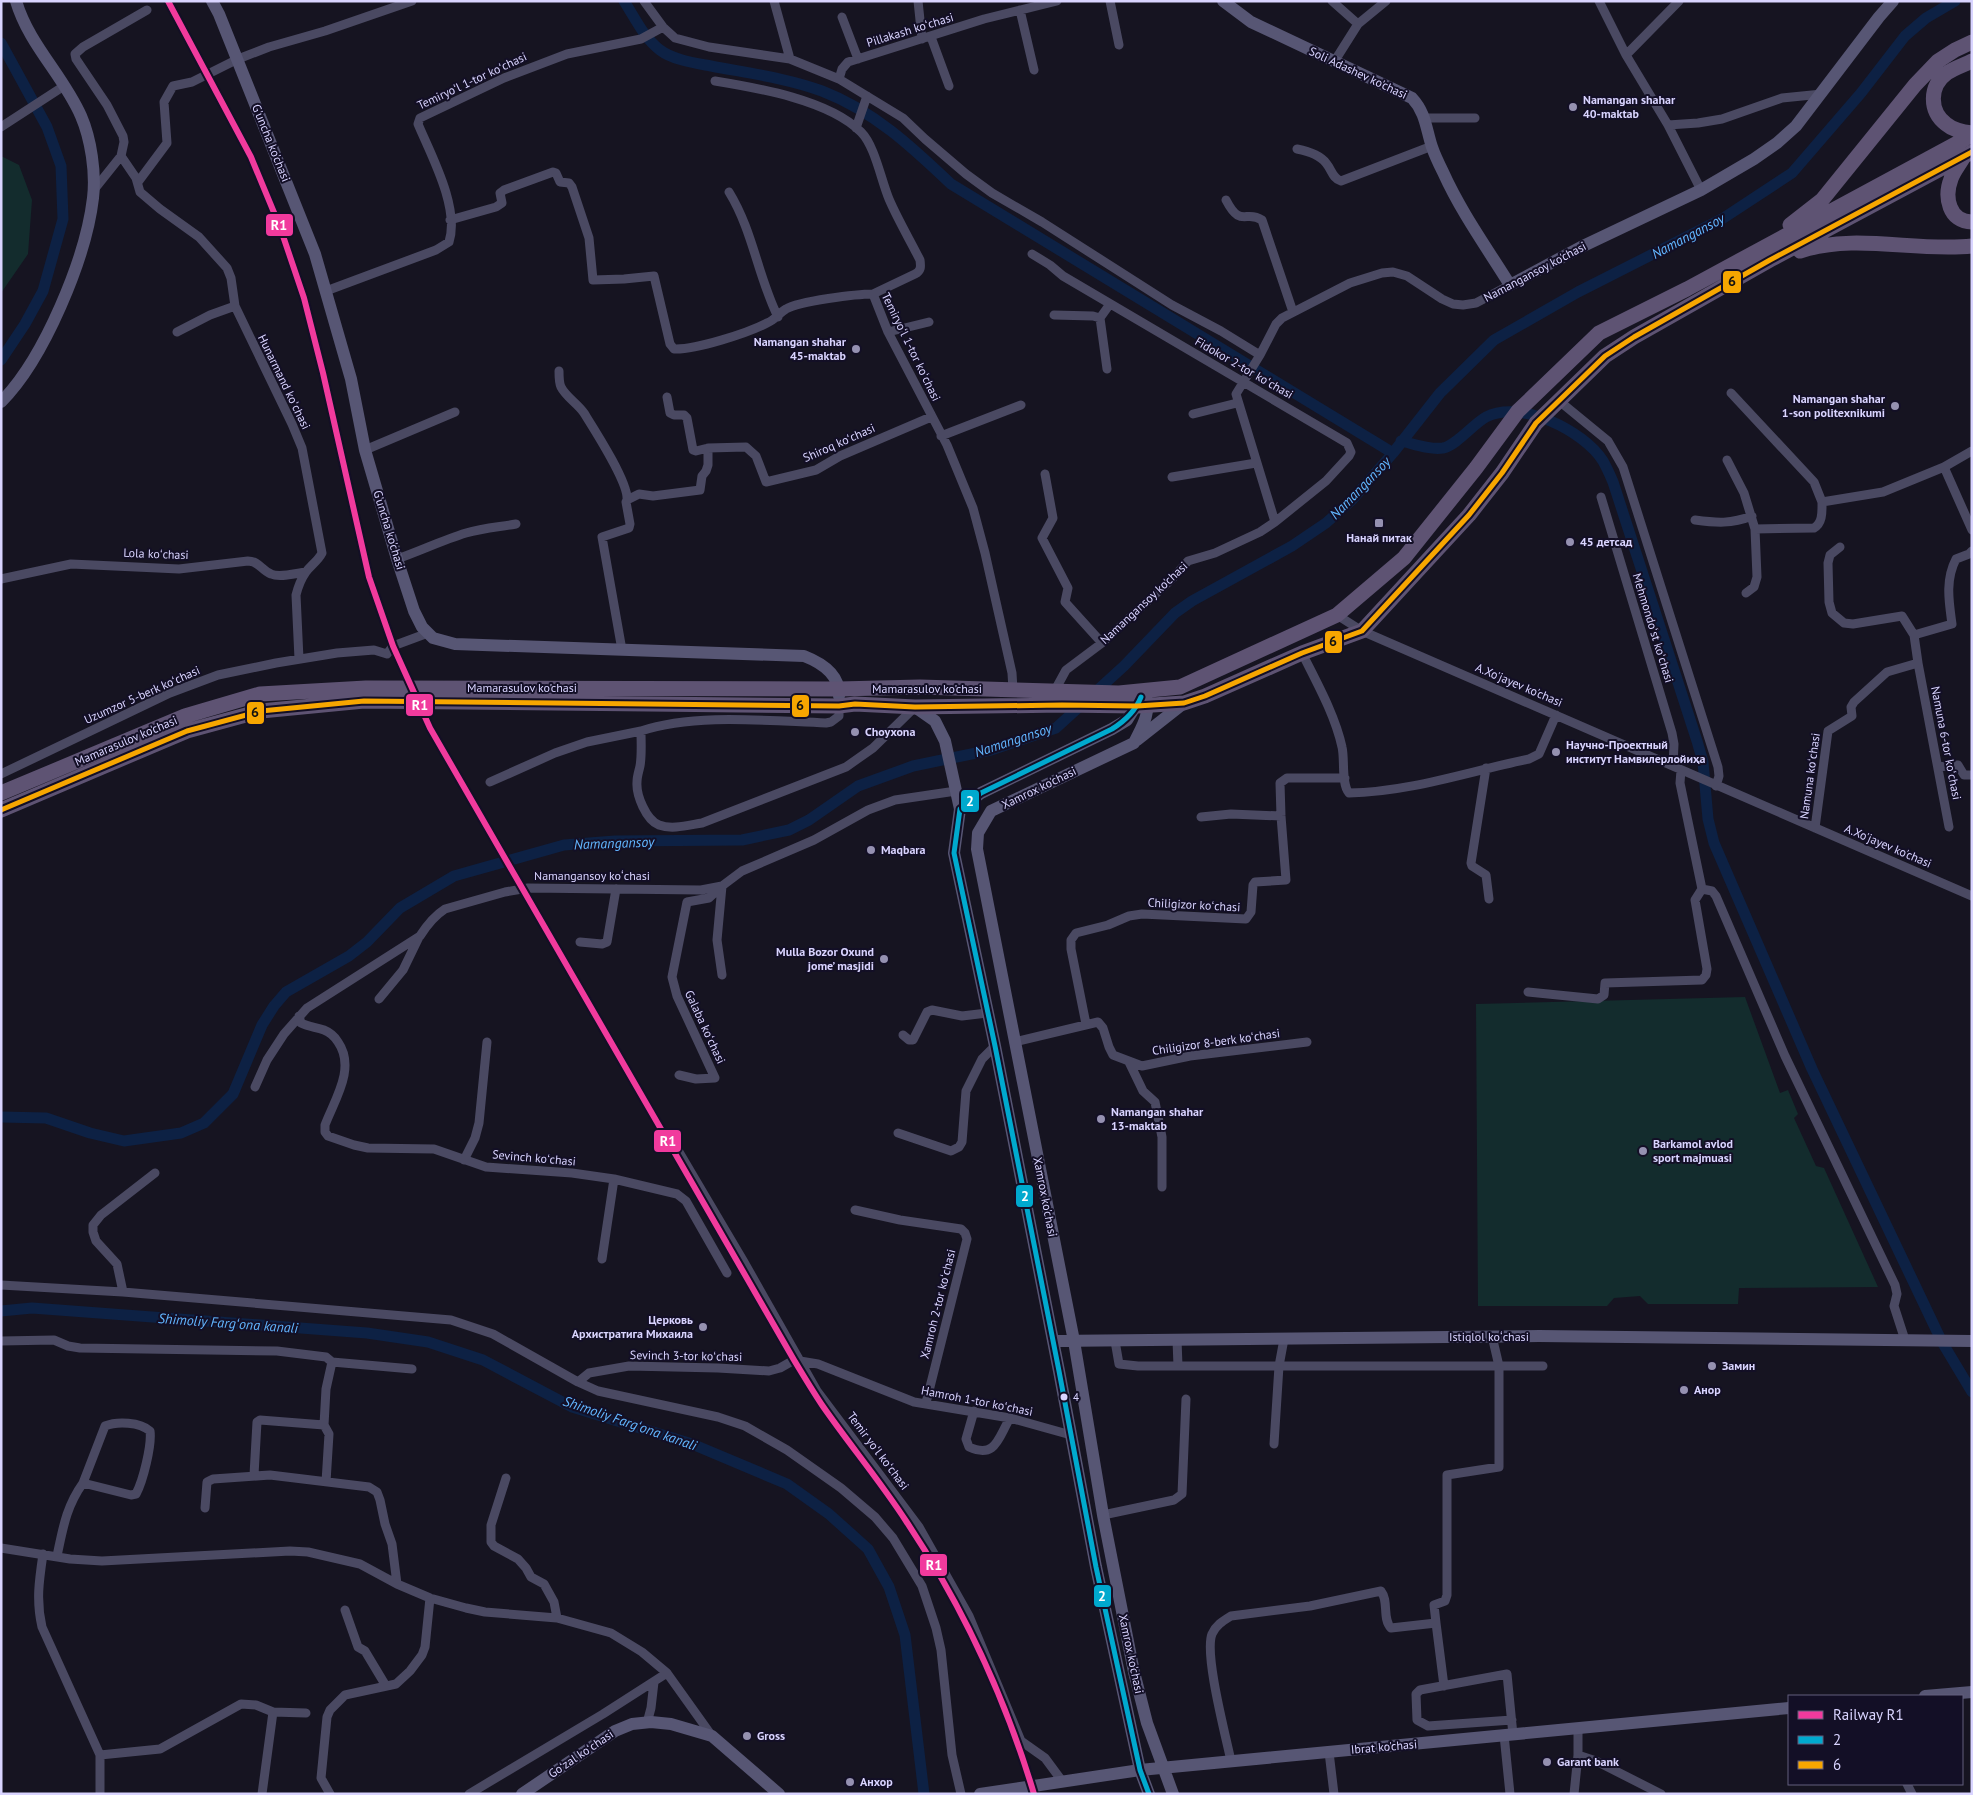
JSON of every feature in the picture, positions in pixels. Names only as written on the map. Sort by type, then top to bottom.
[{"type":"main road","points":[[1,402],[28,370],[63,300],[77,265],[93,191],[90,141],[82,117],[61,88],[33,40],[16,1]]},
{"type":"main road","name":"G'uncha ko'chasi","points":[[212,1],[238,59],[315,254],[351,379],[365,450],[397,559],[414,611],[422,627],[428,633]]},
{"type":"main road","name":"Soli Adashev ko'chasi","points":[[1223,1],[1252,22],[1412,98],[1419,106],[1425,118],[1432,146],[1458,201],[1510,285]]},
{"type":"main road","name":"Namangansoy ko'chasi","points":[[1510,285],[1581,247],[1701,190],[1754,159],[1776,143],[1796,126],[1893,1]]},
{"type":"main road","points":[[1766,254],[1779,233],[1822,200],[1915,85],[1938,60],[1972,42]]},
{"type":"main road","points":[[1972,61],[1947,73],[1937,83],[1933,93],[1937,113],[1946,125],[1972,134]]},
{"type":"main road","points":[[1060,696],[1119,699],[1143,705],[1184,703],[1205,696],[1302,653],[1362,631],[1469,515],[1502,472],[1536,422],[1605,356],[1766,254],[1972,134]]},
{"type":"main road","points":[[1119,699],[1144,690],[1180,686],[1337,615],[1404,558],[1476,468],[1518,411],[1600,332],[1766,254],[1968,154]]},
{"type":"main road","points":[[1968,154],[1951,178],[1948,192],[1949,205],[1954,215],[1962,220],[1972,222]]},
{"type":"main road","points":[[1766,254],[1862,241],[1954,248],[1972,246]]},
{"type":"main road","points":[[428,633],[433,638],[455,644],[804,656],[820,663],[831,672],[839,690],[839,706]]},
{"type":"main road","name":"Mamarasulov ko'chasi","points":[[1,793],[185,716],[260,694],[366,688],[839,690],[920,687],[1013,690],[1060,696]]},
{"type":"main road","points":[[1134,743],[1145,721],[1144,690]]},
{"type":"main road","name":"Mamarasulov ko'chasi","points":[[1,810],[187,731],[261,710],[364,701],[839,706],[856,704],[915,707],[1060,696]]},
{"type":"main road","name":"Xamrox ko'chasi","points":[[1173,1794],[1147,1724],[1134,1672],[1104,1515],[1074,1341],[977,849],[978,833],[991,812],[1134,743],[1184,703]]},
{"type":"main road","points":[[960,809],[981,793],[1112,729],[1127,720],[1143,705]]},
{"type":"main road","points":[[915,707],[935,721],[945,741],[960,809],[954,853],[995,1046],[1096,1567],[1140,1770],[1149,1794]]},
{"type":"main road","name":"Istiqlol koʻchasi","points":[[1053,1341],[1492,1336],[1966,1341]]},
{"type":"main road","points":[[1937,1695],[1972,1692]]},
{"type":"main road","name":"Ibrat ko'chasi","points":[[980,1794],[1055,1785],[1140,1770],[1788,1708]]},
{"type":"main road","name":"Goʻzal koʻchasi","points":[[522,1794],[615,1731],[632,1724],[647,1722],[671,1724],[712,1736],[776,1791],[786,1794]]},
{"type":"street","points":[[138,182],[167,143],[164,102],[173,86],[192,82],[238,59],[269,47],[325,31],[412,1]]},
{"type":"street","points":[[644,1],[659,28],[684,42],[790,59],[839,79],[866,100],[902,118],[945,157],[992,194],[1042,222],[1172,305],[1221,331],[1258,358]]},
{"type":"street","points":[[774,1],[790,59]]},
{"type":"street","points":[[918,1],[927,38],[949,86]]},
{"type":"street","name":"Pillakash koʻchasi","points":[[839,79],[842,69],[848,62],[984,19],[1057,1]]},
{"type":"street","points":[[1110,1],[1119,45]]},
{"type":"street","points":[[1332,1],[1358,24]]},
{"type":"street","points":[[1334,62],[1358,24],[1386,1]]},
{"type":"street","points":[[1599,1],[1626,55],[1668,125],[1701,190]]},
{"type":"street","points":[[1626,55],[1679,1]]},
{"type":"street","points":[[93,191],[121,156],[124,142],[121,129],[76,60],[75,54],[83,47],[147,10]]},
{"type":"street","points":[[1020,10],[1034,70]]},
{"type":"street","points":[[842,17],[858,59]]},
{"type":"street","name":"Temiryoʻl 1-tor koʻchasi","points":[[326,290],[445,245],[451,236],[446,189],[418,124],[420,118],[504,78],[567,54],[640,40],[659,28]]},
{"type":"street","points":[[714,81],[748,86],[789,96],[836,114],[856,126],[862,132],[889,198],[920,260],[921,267],[916,274],[873,294]]},
{"type":"street","points":[[1,127],[61,88]]},
{"type":"street","points":[[1668,125],[1722,119],[1782,98],[1822,94]]},
{"type":"street","points":[[856,126],[866,100]]},
{"type":"street","points":[[1425,118],[1475,118]]},
{"type":"street","points":[[1297,149],[1322,159],[1336,179],[1342,180],[1432,146]]},
{"type":"street","name":"Hunarmand koʻchasi","points":[[121,156],[138,182],[137,188],[140,192],[199,237],[227,268],[231,278],[235,306],[302,448],[322,553],[306,572],[296,596],[299,659]]},
{"type":"street","name":"Temiryoʻl 1-tor koʻchasi","points":[[450,220],[496,207],[502,203],[500,193],[504,190],[555,172],[560,182],[569,183],[572,187],[589,238],[593,280],[624,280],[654,276],[670,344],[673,349],[677,350],[725,338],[760,326],[778,317],[785,310],[798,305],[846,296],[873,294],[888,332],[947,445],[973,508],[1012,673],[1013,690]]},
{"type":"street","points":[[729,192],[753,246],[769,299],[778,317]]},
{"type":"street","points":[[1226,200],[1232,212],[1236,215],[1240,217],[1257,217],[1262,220],[1293,312]]},
{"type":"street","name":"Fidokor 2-tor koʻchasi","points":[[1032,254],[1063,276],[1244,380],[1348,443],[1351,452],[1349,456],[1326,481],[1275,522]]},
{"type":"street","name":"Namangansoy ko'chasi","points":[[1238,403],[1236,394],[1276,324],[1293,312],[1324,298],[1350,283],[1382,273],[1393,272],[1407,276],[1452,304],[1463,305],[1476,303],[1510,285]]},
{"type":"street","points":[[1106,368],[1100,318],[1110,304]]},
{"type":"street","points":[[177,332],[210,315],[235,306]]},
{"type":"street","points":[[1054,316],[1093,316],[1100,318]]},
{"type":"street","points":[[888,332],[929,322]]},
{"type":"street","points":[[559,372],[560,386],[583,412],[624,482],[628,494],[629,528],[602,537],[622,650]]},
{"type":"street","points":[[1731,393],[1814,482],[1822,502],[1821,519],[1818,526],[1814,528],[1755,529]]},
{"type":"street","name":"Shiroq koʻchasi","points":[[667,397],[670,413],[687,418],[696,452],[708,448],[746,447],[756,456],[766,482],[816,470],[840,456],[931,416]]},
{"type":"street","points":[[1193,414],[1238,403],[1275,522]]},
{"type":"street","points":[[1556,403],[1608,441],[1623,467],[1718,767],[1719,776],[1714,785]]},
{"type":"street","points":[[941,436],[1021,405]]},
{"type":"street","points":[[365,450],[455,412]]},
{"type":"street","points":[[627,500],[644,494],[653,496],[700,490],[702,476],[708,465],[708,448]]},
{"type":"street","points":[[1822,502],[1883,492],[1944,467],[1972,451]]},
{"type":"street","points":[[1727,460],[1744,493],[1755,529],[1756,577],[1754,587],[1746,593]]},
{"type":"street","points":[[1172,477],[1256,463]]},
{"type":"street","points":[[1944,467],[1972,530]]},
{"type":"street","points":[[1045,474],[1053,518],[1042,538],[1068,588],[1067,605],[1102,643]]},
{"type":"street","name":"Mehmondoʻst koʻchasi","points":[[1601,497],[1672,733],[1677,768],[1702,889]]},
{"type":"street","points":[[1695,520],[1719,523],[1737,522],[1752,516]]},
{"type":"street","name":"Namangansoy ko'chasi","points":[[1060,696],[1066,670],[1102,643],[1173,578],[1188,561],[1215,553],[1260,532],[1275,522]]},
{"type":"street","points":[[397,559],[464,534],[489,527],[516,524]]},
{"type":"street","points":[[1840,547],[1830,555],[1828,563],[1829,602],[1832,613],[1844,623],[1852,624],[1902,616],[1914,635],[1918,663]]},
{"type":"street","points":[[1914,635],[1952,624],[1948,599],[1951,568],[1956,559],[1972,551]]},
{"type":"street","name":"Lola koʻchasi","points":[[1,579],[71,564],[179,569],[248,561],[256,562],[272,575],[306,572]]},
{"type":"street","name":"A.Xo'jayev ko'chasi","points":[[1337,615],[1362,631],[1972,896]]},
{"type":"street","name":"Uzumzor 5-berk koʻchasi","points":[[1,774],[170,694],[218,675],[299,659],[374,650],[387,654],[393,646],[428,633]]},
{"type":"street","points":[[1302,653],[1333,719],[1342,747],[1347,792],[1362,793],[1429,782],[1529,758],[1539,754],[1556,715]]},
{"type":"street","name":"Namuna 6-tor koʻchasi","points":[[1918,663],[1949,827]]},
{"type":"street","name":"Namuna koʻchasi","points":[[1815,828],[1828,731],[1852,716],[1854,702],[1887,672],[1918,663]]},
{"type":"street","points":[[490,782],[555,753],[587,742],[656,726],[711,720],[826,723],[838,716],[839,706]]},
{"type":"street","points":[[641,731],[640,764],[636,782],[638,794],[649,817],[660,825],[673,827],[702,823],[846,767],[874,748],[915,707]]},
{"type":"street","points":[[1938,767],[1958,765],[1964,775],[1972,775]]},
{"type":"street","points":[[1486,768],[1471,863],[1472,866],[1487,878],[1489,899]]},
{"type":"street","name":"Chiligizor koʻchasi","points":[[1086,1024],[1071,949],[1071,940],[1076,933],[1108,925],[1129,916],[1142,914],[1246,920],[1251,912],[1252,886],[1255,882],[1286,880],[1280,816],[1279,788],[1282,779],[1345,778]]},
{"type":"street","name":"Namangansoy koʻchasi","points":[[255,1087],[267,1060],[284,1034],[307,1008],[420,936],[438,913],[445,909],[504,892],[528,888],[701,890],[722,886],[742,871],[814,840],[868,810],[895,800],[956,791]]},
{"type":"street","points":[[1202,817],[1231,814],[1280,816]]},
{"type":"street","points":[[722,886],[717,940],[722,975]]},
{"type":"street","name":"Galaba koʻchasi","points":[[679,1076],[696,1079],[715,1078],[677,996],[672,977],[687,902],[710,898],[722,886]]},
{"type":"street","points":[[580,942],[602,944],[607,942],[616,889]]},
{"type":"street","points":[[1528,992],[1598,999],[1604,995],[1605,984],[1702,980],[1706,975],[1707,968],[1695,900],[1702,889],[1712,891],[1716,896],[1785,1056],[1880,1252],[1896,1290],[1894,1306],[1905,1340]]},
{"type":"street","points":[[379,999],[404,970],[420,936]]},
{"type":"street","points":[[903,1035],[909,1040],[913,1040],[927,1012],[932,1010],[962,1016],[987,1012]]},
{"type":"street","name":"Sevinch koʻchasi","points":[[299,1016],[302,1023],[324,1030],[335,1038],[344,1050],[347,1065],[325,1125],[325,1132],[328,1136],[368,1148],[434,1149],[486,1167],[572,1173],[669,1191],[686,1201],[727,1273]]},
{"type":"street","points":[[1014,1042],[1086,1024],[1098,1022],[1101,1024],[1111,1052],[1129,1062],[1144,1091],[1155,1102],[1162,1137],[1162,1187]]},
{"type":"street","points":[[464,1160],[480,1123],[487,1042]]},
{"type":"street","name":"Chiligizor 8-berk koʻchasi","points":[[1129,1062],[1142,1066],[1190,1056],[1307,1042]]},
{"type":"street","points":[[898,1133],[951,1151],[959,1147],[962,1142],[966,1091],[982,1059],[995,1046]]},
{"type":"street","name":"Temir yoʻl koʻchasi","points":[[669,1136],[744,1262],[797,1361],[817,1391],[919,1527],[969,1616],[1021,1741],[1046,1758],[1055,1785]]},
{"type":"street","points":[[123,1292],[117,1264],[96,1241],[93,1225],[101,1214],[155,1173]]},
{"type":"street","points":[[602,1259],[614,1180]]},
{"type":"street","name":"Xamroh 2-tor koʻchasi","points":[[855,1210],[900,1220],[961,1229],[965,1233],[967,1239],[926,1403]]},
{"type":"street","points":[[1,1285],[123,1292],[451,1320],[493,1334],[578,1382],[598,1391],[718,1417],[745,1426],[787,1450],[841,1488],[875,1517],[893,1538],[922,1586],[941,1650],[952,1755],[961,1794]]},
{"type":"street","points":[[1444,1686],[1434,1605],[1447,1598],[1446,1475],[1499,1467],[1499,1366],[1492,1336]]},
{"type":"street","points":[[1274,1444],[1279,1366],[1284,1339]]},
{"type":"street","points":[[1,1341],[54,1340],[68,1346],[80,1348],[278,1352],[326,1357],[332,1362],[412,1369]]},
{"type":"street","points":[[1177,1340],[1178,1366]]},
{"type":"street","points":[[1115,1341],[1119,1364],[1178,1366],[1543,1366]]},
{"type":"street","name":"Sevinch 3-tor koʻchasi","points":[[578,1382],[589,1373],[629,1366],[769,1371],[797,1361]]},
{"type":"street","name":"Hamroh 1-tor koʻchasi","points":[[797,1361],[818,1364],[914,1402],[1010,1418],[1071,1435]]},
{"type":"street","points":[[326,1482],[329,1434],[324,1425],[326,1389],[332,1362]]},
{"type":"street","points":[[1104,1515],[1174,1500],[1182,1494],[1186,1399]]},
{"type":"street","points":[[974,1411],[966,1439],[969,1447],[984,1452],[993,1448],[1010,1418]]},
{"type":"street","points":[[254,1475],[258,1422],[324,1425]]},
{"type":"street","points":[[56,1556],[68,1508],[83,1483],[105,1426],[111,1423],[121,1423],[146,1428],[150,1431],[151,1438],[136,1494],[131,1495],[83,1483]]},
{"type":"street","points":[[205,1508],[206,1486],[209,1480],[270,1475],[369,1487],[377,1492],[392,1544],[397,1584]]},
{"type":"street","points":[[506,1478],[491,1525],[491,1542],[494,1546],[518,1559],[531,1577],[544,1584],[554,1602],[557,1618]]},
{"type":"street","points":[[1,1548],[70,1559],[111,1560],[308,1552],[336,1557],[360,1564],[397,1584],[430,1598],[485,1612],[557,1618],[611,1633],[642,1652],[667,1673],[712,1736]]},
{"type":"street","points":[[43,1554],[37,1600],[42,1627],[100,1755],[100,1794]]},
{"type":"street","points":[[1231,1761],[1210,1655],[1212,1635],[1221,1622],[1232,1616],[1310,1606],[1377,1591],[1383,1593],[1388,1623],[1392,1628],[1436,1623]]},
{"type":"street","points":[[330,1794],[321,1778],[326,1717],[330,1710],[345,1695],[386,1686],[402,1680],[410,1671],[422,1655],[428,1628],[430,1598]]},
{"type":"street","points":[[345,1610],[358,1647],[365,1651],[386,1686]]},
{"type":"street","points":[[469,1794],[603,1714],[667,1673]]},
{"type":"street","points":[[1510,1794],[1509,1735],[1512,1720],[1507,1674],[1420,1690],[1416,1694],[1416,1718],[1428,1726],[1512,1720]]},
{"type":"street","points":[[647,1722],[651,1708],[654,1682]]},
{"type":"street","points":[[100,1755],[160,1749],[241,1704],[256,1705],[272,1712],[306,1713]]},
{"type":"street","points":[[262,1794],[272,1712]]},
{"type":"street","points":[[1574,1794],[1578,1755],[1578,1728]]},
{"type":"street","points":[[1329,1752],[1334,1794]]},
{"type":"street","points":[[1578,1755],[1596,1761],[1661,1794]]},
{"type":"street","points":[[1901,1794],[1910,1789]]},
{"type":"green space","points":[[1,156],[19,165],[32,200],[28,254],[1,293]]},
{"type":"green space","name":"Barkamol avlod sport majmuasi","points":[[1745,997],[1780,1093],[1788,1090],[1798,1114],[1794,1118],[1816,1166],[1824,1168],[1878,1287],[1739,1288],[1738,1304],[1648,1304],[1640,1296],[1614,1298],[1607,1306],[1478,1306],[1476,1004]]},
{"type":"waterway","points":[[624,1],[649,40],[660,50],[671,56],[691,62],[795,83],[822,91],[859,109],[907,144],[951,184],[1393,453]]},
{"type":"waterway","name":"Namangansoy","points":[[1,1117],[46,1118],[90,1133],[124,1141],[181,1133],[204,1123],[233,1094],[262,1025],[286,992],[349,956],[367,942],[400,908],[454,876],[564,845],[615,841],[742,840],[789,830],[809,820],[858,786],[913,766],[991,750],[1056,728],[1124,666],[1175,613],[1192,601],[1292,546],[1326,523],[1352,500],[1393,453],[1440,393],[1494,340],[1578,292],[1722,219],[1792,173],[1861,93],[1905,36],[1926,18],[1955,1]]},
{"type":"waterway","name":"Shimoliy Fargʻona kanali","points":[[1,43],[47,127],[61,166],[63,219],[43,291],[25,324],[1,360]]},
{"type":"waterway","points":[[1401,441],[1427,447],[1443,448],[1454,443],[1486,417],[1500,412],[1516,412],[1533,415],[1567,429],[1582,439],[1603,461],[1613,482],[1697,741],[1703,762],[1708,819],[1714,843],[1812,1069],[1942,1342],[1972,1392]]},
{"type":"waterway","name":"Shimoliy Fargʻona kanali","points":[[1,1311],[32,1308],[367,1333],[428,1342],[483,1360],[572,1407],[692,1444],[787,1484],[829,1514],[868,1549],[889,1587],[905,1635],[924,1794]]},
{"type":"rail line","name":"R1","points":[[168,1],[251,157],[280,227],[304,298],[369,577],[393,646],[430,728],[797,1366],[822,1405],[896,1506],[946,1585],[996,1687],[1034,1794]]},
{"type":"transit line","name":"6","points":[[1,810],[187,731],[261,711],[364,701],[839,706],[855,704],[915,707],[1137,706],[1184,703],[1205,696],[1302,653],[1362,631],[1469,515],[1502,473],[1536,423],[1605,356],[1634,337],[1770,260],[1972,152]]},
{"type":"transit line","name":"2","points":[[1141,697],[1129,716],[1112,729],[981,793],[960,809],[954,853],[995,1046],[1096,1567],[1140,1770],[1149,1794]]},
{"type":"place","name":"Namangan shahar 40-maktab","points":[[1573,107]]},
{"type":"place","name":"Namangan shahar 45-maktab","points":[[856,349]]},
{"type":"place","name":"Namangan shahar 1-son politexnikumi","points":[[1895,406]]},
{"type":"place","name":"Нанай питак","points":[[1379,523]]},
{"type":"place","name":"45 детсад","points":[[1570,542]]},
{"type":"place","name":"Choyxona","points":[[855,732]]},
{"type":"place","name":"Научно-Проектный институт Намвилерлойиҳа","points":[[1556,752]]},
{"type":"place","name":"Maqbara","points":[[871,850]]},
{"type":"place","name":"Mulla Bozor Oxund jome’ masjidi","points":[[884,959]]},
{"type":"place","name":"Namangan shahar 13-maktab","points":[[1101,1119]]},
{"type":"place","name":"Barkamol avlod sport majmuasi","points":[[1643,1151]]},
{"type":"place","name":"Церковь Архистратига Михаила","points":[[703,1327]]},
{"type":"place","name":"Замин","points":[[1712,1366]]},
{"type":"place","name":"Анор","points":[[1684,1390]]},
{"type":"place","name":"4","points":[[1064,1397]]},
{"type":"place","name":"Gross","points":[[747,1736]]},
{"type":"place","name":"Garant bank","points":[[1547,1762]]},
{"type":"place","name":"Анхор","points":[[850,1782]]}]
